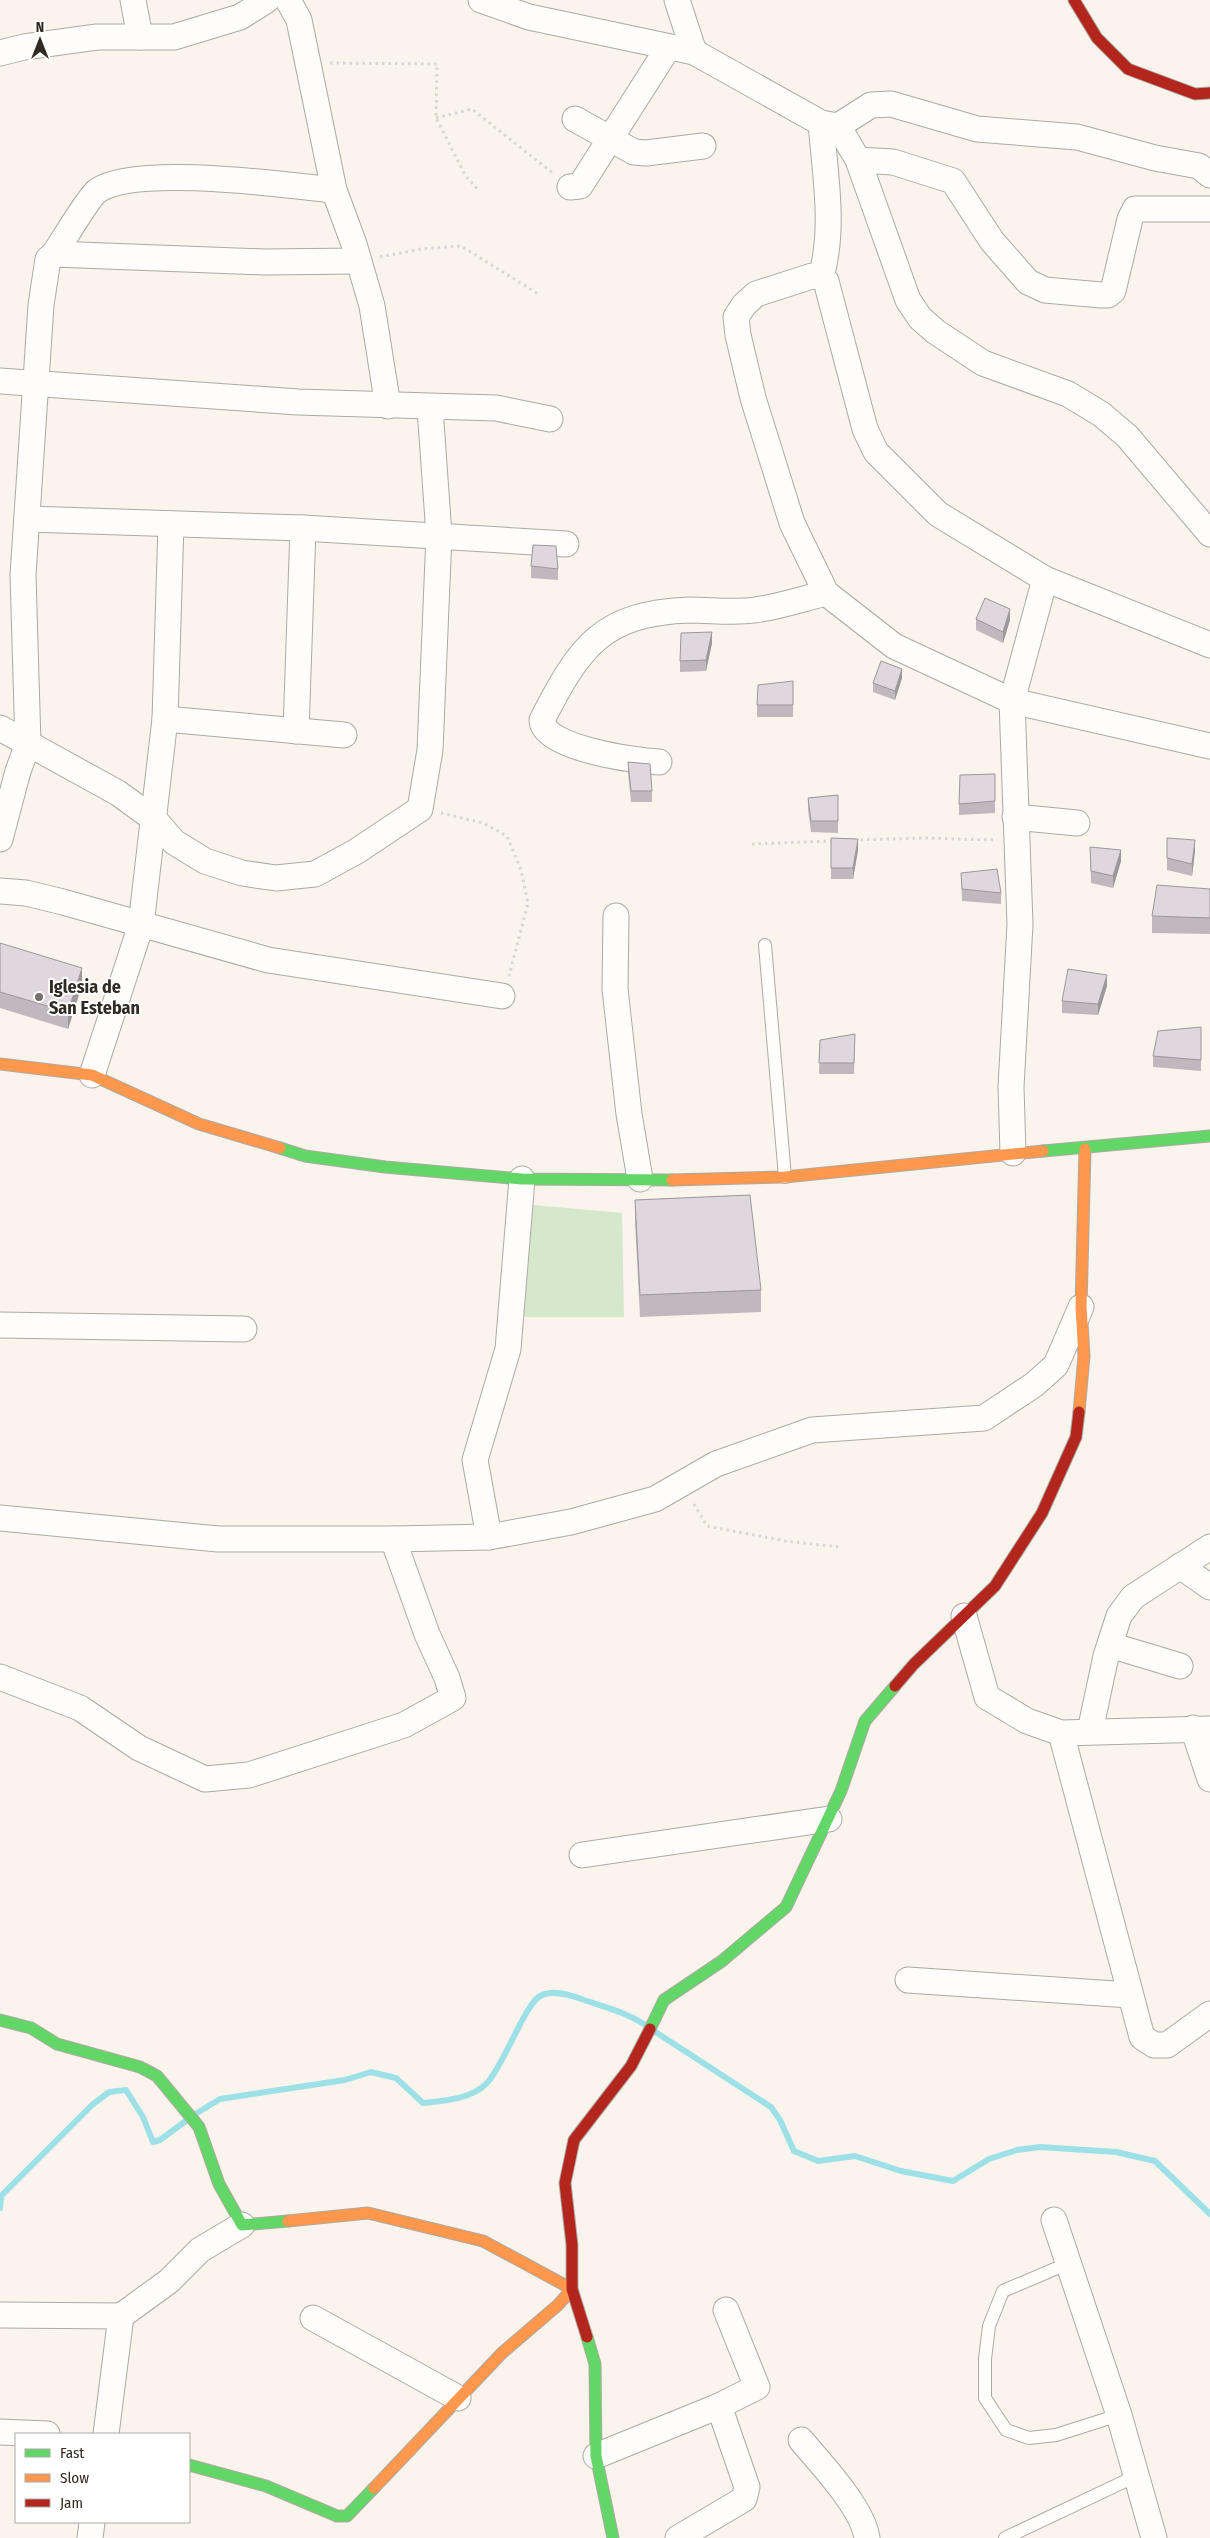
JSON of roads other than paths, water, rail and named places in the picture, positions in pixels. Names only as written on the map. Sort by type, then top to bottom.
[{"type":"street","points":[[133,0],[140,37]]},
{"type":"street","points":[[0,53],[24,47],[97,37],[155,38],[183,34],[240,17],[267,0]]},
{"type":"street","points":[[288,0],[299,20],[310,63],[315,99],[334,190],[359,261],[372,306],[388,406]]},
{"type":"street","points":[[481,0],[529,18],[694,52],[830,125],[858,160],[908,300],[920,318],[936,332],[983,363],[1068,394],[1101,414],[1126,436],[1210,534]]},
{"type":"street","points":[[677,0],[694,52]]},
{"type":"street","points":[[1074,0],[1097,38],[1128,69],[1195,94],[1210,93]]},
{"type":"street","points":[[570,187],[580,186],[668,48]]},
{"type":"street","points":[[830,125],[871,105],[891,104],[977,129],[1077,137],[1155,158],[1199,166],[1210,175]]},
{"type":"street","points":[[575,119],[634,152],[646,153],[704,146]]},
{"type":"street","points":[[821,277],[827,256],[829,232],[830,125]]},
{"type":"street","points":[[858,160],[893,162],[953,181],[992,241],[1028,282],[1045,290],[1102,295],[1108,295],[1113,291],[1130,219],[1135,209],[1210,209]]},
{"type":"street","points":[[0,839],[18,771],[28,744],[23,575],[48,258],[54,254],[96,192],[113,183],[132,180],[213,179],[334,190]]},
{"type":"street","points":[[54,254],[265,262],[359,261]]},
{"type":"street","points":[[1210,644],[1045,579],[938,514],[876,452],[865,429],[826,282],[821,277],[812,276],[756,294],[744,305],[736,317],[738,335],[753,398],[792,523],[826,593],[894,646],[1012,701],[1124,728],[1175,736],[1210,746]]},
{"type":"street","points":[[0,381],[37,385],[388,406],[504,409],[550,419]]},
{"type":"street","points":[[0,728],[118,793],[155,820],[174,842],[205,861],[242,873],[276,878],[315,874],[357,851],[420,809],[430,750],[439,535],[430,408]]},
{"type":"street","points":[[28,519],[303,528],[566,544]]},
{"type":"street","points":[[92,1075],[142,925],[165,719],[171,524]]},
{"type":"street","points":[[296,730],[303,528]]},
{"type":"street","points":[[1013,1153],[1011,1087],[1020,924],[1015,829],[1012,701],[1045,579]]},
{"type":"street","points":[[659,762],[608,756],[582,749],[546,732],[542,726],[542,720],[581,653],[600,635],[631,618],[665,611],[754,610],[826,593]]},
{"type":"street","points":[[165,719],[344,735]]},
{"type":"street","points":[[1015,829],[1077,823]]},
{"type":"street","points":[[0,891],[26,893],[64,902],[268,960],[502,996]]},
{"type":"street","points":[[616,916],[615,989],[629,1114],[640,1179]]},
{"type":"street","points":[[0,1064],[92,1075],[199,1124],[305,1156],[385,1167],[522,1179],[706,1180],[784,1177],[1013,1153],[1085,1149],[1210,1136]]},
{"type":"street","points":[[612,2538],[596,2456],[595,2364],[572,2289],[572,2245],[565,2183],[574,2140],[631,2066],[664,2000],[722,1961],[786,1906],[829,1819],[864,1721],[914,1664],[995,1586],[1042,1513],[1076,1437],[1084,1356],[1082,1307],[1085,1149]]},
{"type":"street","points":[[489,1537],[475,1460],[508,1350],[522,1179]]},
{"type":"street","points":[[0,1518],[218,1539],[489,1537],[571,1522],[655,1499],[716,1464],[812,1430],[984,1418],[1035,1384],[1056,1365],[1082,1307]]},
{"type":"street","points":[[0,1325],[244,1329]]},
{"type":"street","points":[[0,1677],[80,1708],[139,1748],[205,1779],[249,1775],[404,1724],[453,1698],[447,1678],[426,1634],[393,1539]]},
{"type":"street","points":[[1090,1732],[1110,1645],[1119,1616],[1133,1597],[1210,1547]]},
{"type":"street","points":[[1180,1566],[1210,1587]]},
{"type":"street","points":[[964,1616],[986,1697],[1027,1721],[1062,1732],[1201,1728],[1210,1779]]},
{"type":"street","points":[[1110,1645],[1180,1666]]},
{"type":"street","points":[[1062,1732],[1142,2037],[1154,2045],[1167,2045],[1210,2014]]},
{"type":"street","points":[[582,1856],[829,1819]]},
{"type":"street","points":[[908,1980],[1130,1996]]},
{"type":"street","points":[[0,2020],[31,2028],[57,2044],[140,2067],[157,2076],[184,2105],[199,2128],[219,2184],[242,2225]]},
{"type":"street","points":[[0,2315],[121,2316],[169,2281],[200,2250],[242,2225],[368,2213],[483,2241],[572,2289]]},
{"type":"street","points":[[1054,2220],[1119,2415],[1154,2538]]},
{"type":"street","points":[[190,2465],[233,2473],[300,2500],[338,2518],[346,2516],[502,2353],[558,2305],[572,2289]]},
{"type":"street","points":[[596,2456],[719,2406],[757,2387],[726,2310]]},
{"type":"street","points":[[106,2433],[121,2316]]},
{"type":"street","points":[[313,2318],[458,2398]]},
{"type":"street","points":[[678,2538],[744,2499],[746,2487],[719,2406]]},
{"type":"street","points":[[0,2432],[24,2433]]},
{"type":"street","points":[[801,2440],[838,2484],[866,2529],[867,2538]]},
{"type":"street","points":[[90,2538],[92,2523]]},
{"type":"lane","points":[[765,945],[784,1177]]},
{"type":"lane","points":[[1069,2262],[1003,2291],[989,2326],[985,2359],[985,2398],[1006,2430],[1029,2438],[1056,2435],[1119,2415]]},
{"type":"lane","points":[[1005,2538],[1136,2476]]},
{"type":"waterway","points":[[197,2113],[220,2099],[345,2080],[371,2072],[396,2078],[423,2103],[466,2096],[474,2093],[487,2083],[500,2064],[534,2001],[545,1994],[556,1993],[573,1996],[622,2013],[644,2024]]},
{"type":"waterway","points":[[654,2031],[771,2107],[780,2120],[794,2151],[818,2161],[855,2156],[901,2171],[953,2181],[989,2159],[1017,2150],[1040,2147],[1116,2152],[1155,2161],[1210,2214]]},
{"type":"waterway","points":[[0,2208],[1,2196],[92,2105],[109,2092],[126,2090],[143,2117],[153,2142],[160,2140],[187,2120]]},
{"type":"place","name":"Iglesia de San Esteban","points":[[39,997]]}]
